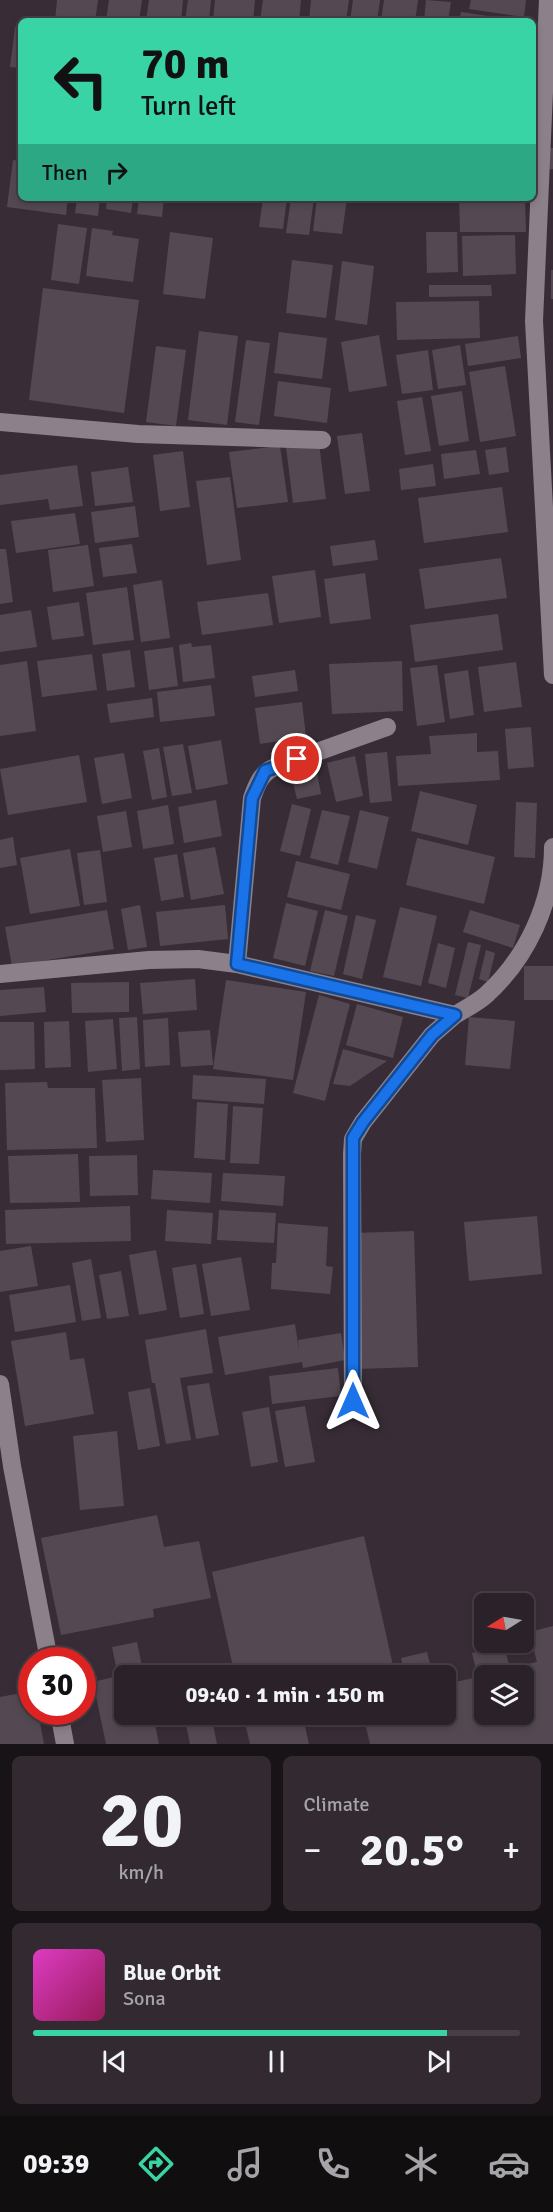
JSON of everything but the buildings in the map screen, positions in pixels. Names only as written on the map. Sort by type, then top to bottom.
[{"type":"street","points":[[548,0],[549,55],[534,321],[553,675]]},
{"type":"street","points":[[0,422],[138,434],[322,440]]},
{"type":"street","points":[[237,964],[252,798],[265,771],[387,727]]},
{"type":"street","points":[[353,1401],[353,1138],[363,1122],[432,1035],[455,1015],[484,996],[509,972],[524,951],[549,892],[553,847]]},
{"type":"street","points":[[0,974],[180,958],[237,964],[455,1015]]},
{"type":"street","points":[[0,1384],[6,1467],[46,1647]]},
{"type":"street","points":[[61,1725],[65,1744]]},
{"type":"route","points":[[297,759],[265,771],[252,798],[237,964],[455,1015],[432,1035],[363,1122],[353,1138],[353,1401]]}]
